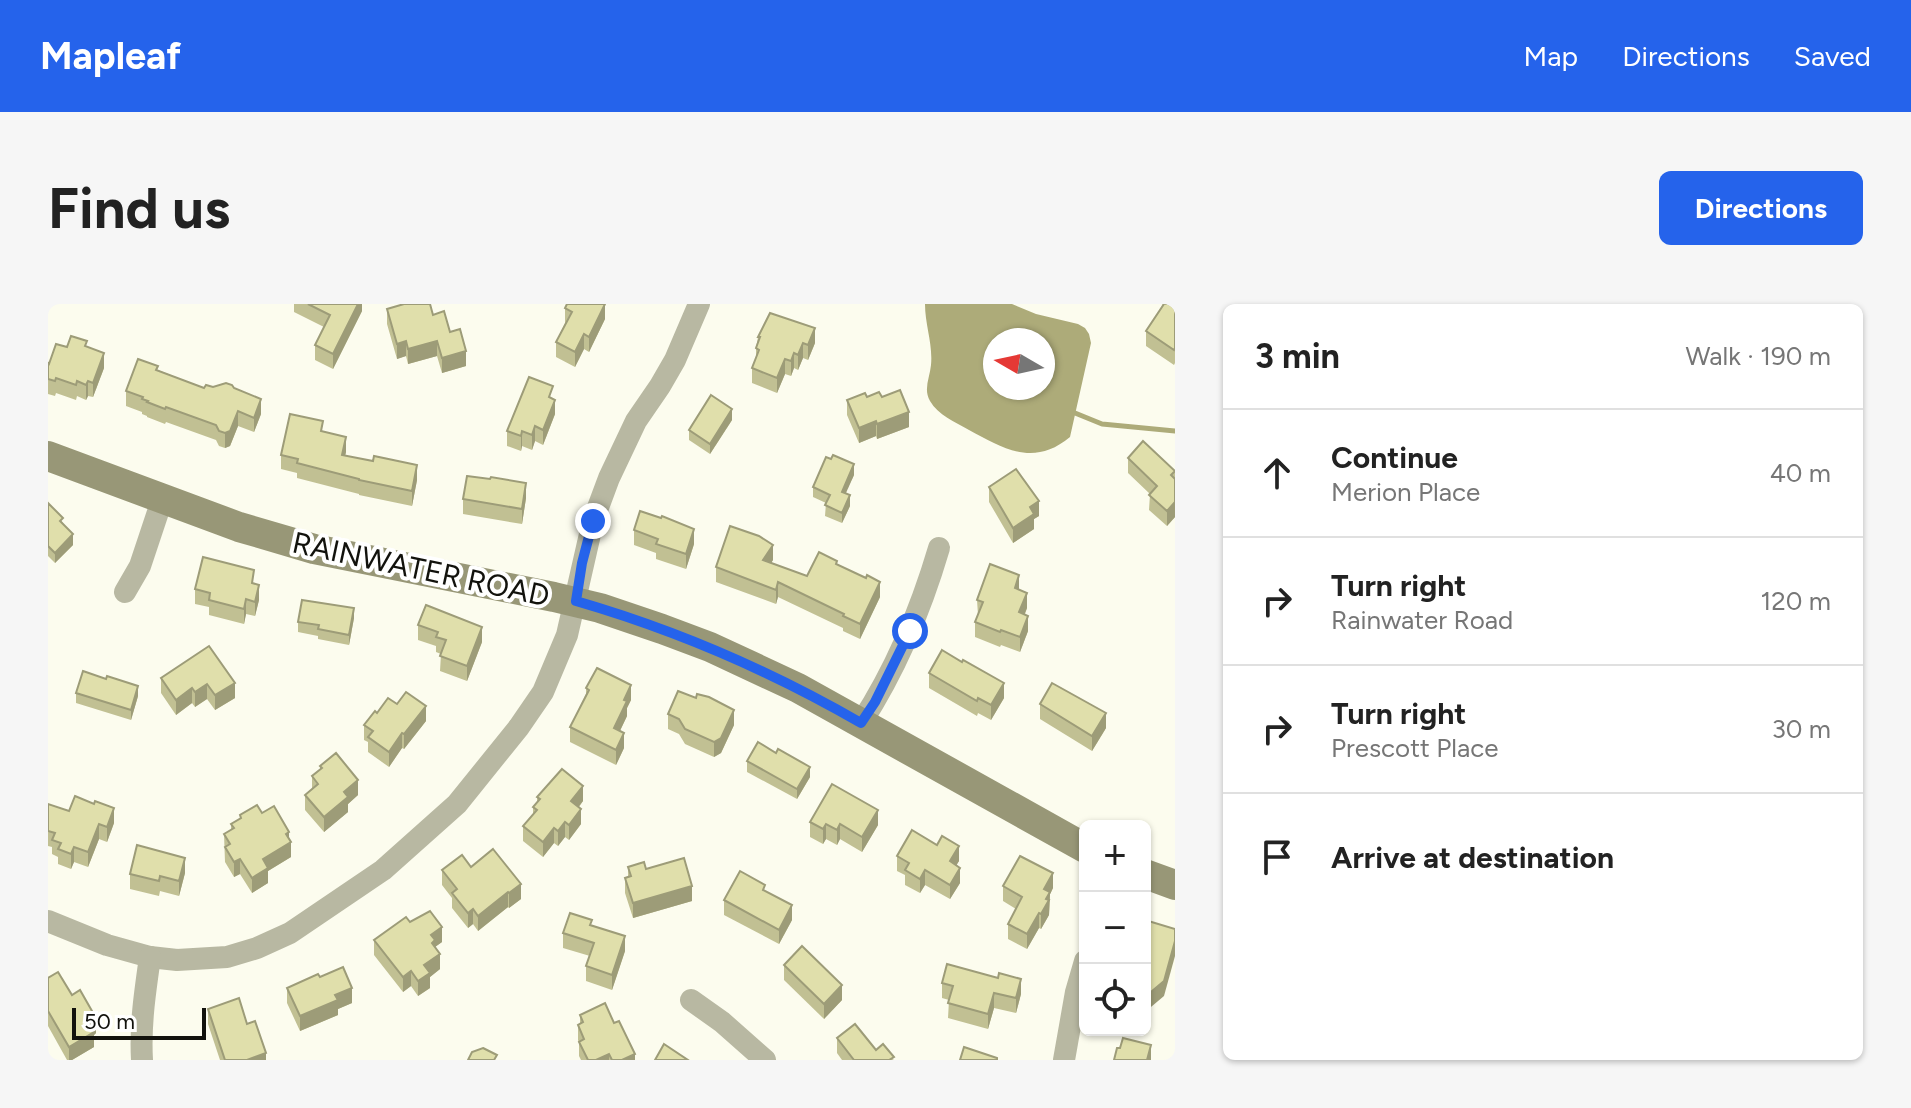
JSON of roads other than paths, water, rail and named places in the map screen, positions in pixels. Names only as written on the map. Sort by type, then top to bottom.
[{"type":"street","points":[[48,921],[107,945],[150,957],[177,960],[227,957],[290,933],[383,870],[457,804],[543,692],[567,635],[593,521],[609,478],[636,421],[675,360],[699,304]]},
{"type":"street","name":"RAINWATER ROAD","points":[[48,456],[239,527],[314,549],[576,601],[662,629],[798,688],[1079,845]]},
{"type":"street","points":[[125,592],[140,566],[162,500]]},
{"type":"street","points":[[861,723],[875,702],[910,631],[939,548]]},
{"type":"street","points":[[1151,876],[1175,885]]},
{"type":"street","points":[[142,1060],[144,999],[150,957]]},
{"type":"street","points":[[1064,1060],[1084,964]]},
{"type":"street","points":[[691,1000],[722,1022],[765,1060]]},
{"type":"waterway","points":[[1075,413],[1102,424],[1175,431]]}]
